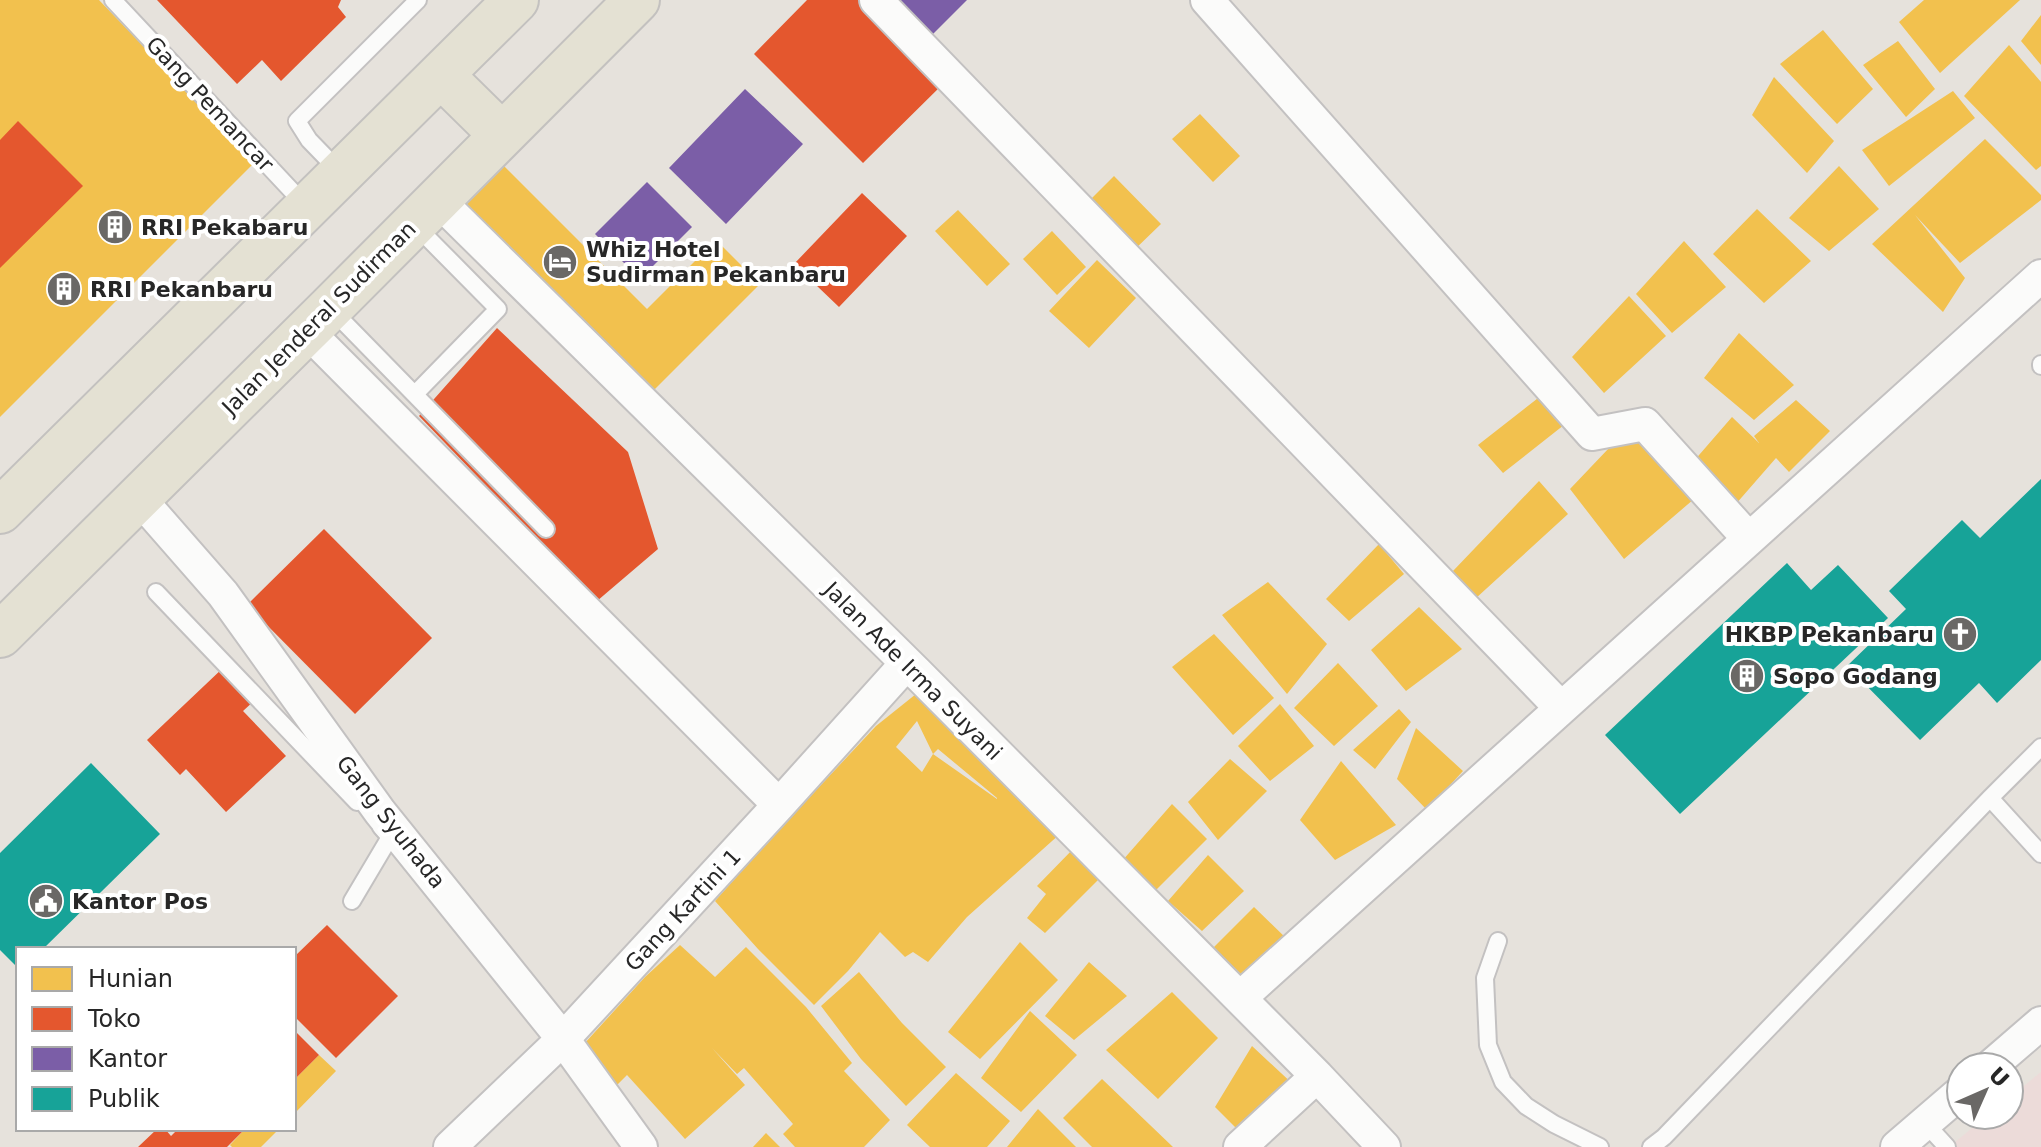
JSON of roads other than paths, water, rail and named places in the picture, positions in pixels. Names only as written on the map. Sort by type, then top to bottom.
[{"type":"main road","points":[[0,511],[516,0]]},
{"type":"main road","name":"Jalan Jenderal Sudirman","points":[[0,635],[637,0]]},
{"type":"main road","points":[[441,75],[501,134]]},
{"type":"street","points":[[876,0],[1561,708]]},
{"type":"street","points":[[1207,0],[1592,434],[1645,424],[1749,539]]},
{"type":"street","name":"Jalan Ade Irma Suyani","points":[[425,211],[906,664],[1240,998],[1384,1147]]},
{"type":"street","points":[[1240,998],[2041,276]]},
{"type":"street","points":[[319,319],[779,805]]},
{"type":"street","name":"Gang Syuhada","points":[[139,498],[223,594],[380,812],[563,1039],[641,1147]]},
{"type":"street","name":"Gang Kartini 1","points":[[450,1147],[563,1039],[906,664]]},
{"type":"street","points":[[2009,1051],[2041,1023]]},
{"type":"street","points":[[1240,1147],[1317,1076]]},
{"type":"street","points":[[1897,1147],[1945,1106]]},
{"type":"lane","name":"Gang Pemancar","points":[[113,0],[307,207]]},
{"type":"lane","points":[[341,173],[309,140],[297,121],[418,0]]},
{"type":"lane","points":[[415,394],[498,309],[425,211]]},
{"type":"lane","points":[[319,319],[415,394],[546,529]]},
{"type":"lane","points":[[156,592],[390,837],[352,901]]},
{"type":"lane","points":[[1651,1147],[2041,747]]},
{"type":"lane","points":[[1990,798],[2041,854]]},
{"type":"lane","points":[[1498,941],[1485,978],[1488,1045],[1503,1082],[1526,1106],[1600,1147]]},
{"type":"lane","points":[[1925,1123],[1947,1147]]},
{"type":"place","name":"RRI Pekabaru","points":[[115,227]]},
{"type":"place","name":"Whiz Hotel Sudirman Pekanbaru","points":[[560,262]]},
{"type":"place","name":"RRI Pekanbaru","points":[[64,289]]},
{"type":"place","name":"HKBP Pekanbaru","points":[[1960,634]]},
{"type":"place","name":"Sopo Godang","points":[[1747,676]]},
{"type":"place","name":"Kantor Pos","points":[[46,901]]}]
